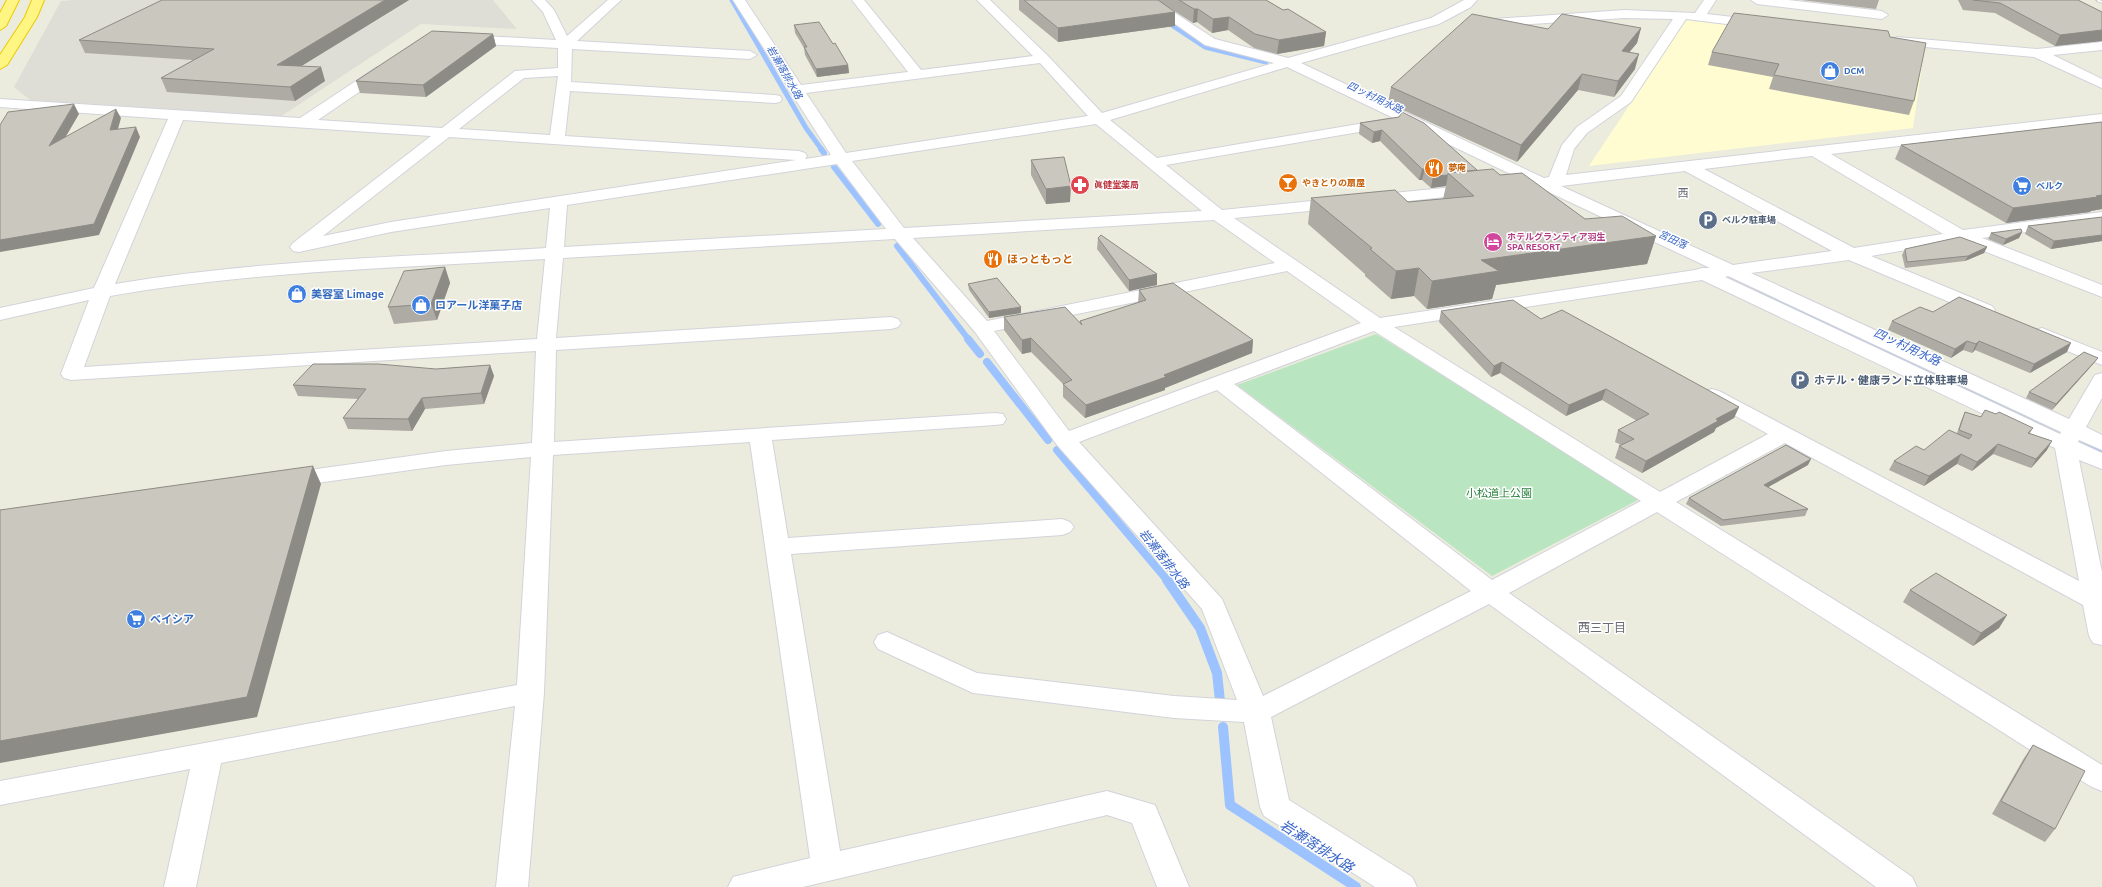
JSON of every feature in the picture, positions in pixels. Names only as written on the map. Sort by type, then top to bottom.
[{"type":"highway","points":[[0,26],[13,0]]},
{"type":"highway","points":[[0,65],[31,17],[38,0]]},
{"type":"street","points":[[538,0],[548,10],[565,45],[564,79],[557,140]]},
{"type":"street","points":[[565,45],[615,0]]},
{"type":"street","points":[[739,0],[795,90],[841,158],[899,234],[982,328],[1065,440],[1213,605],[1256,712],[1275,807],[1401,887]]},
{"type":"street","points":[[858,0],[918,75]]},
{"type":"street","points":[[983,0],[1044,59],[1099,119],[1218,216],[1376,324],[2045,745],[2102,778]]},
{"type":"street","points":[[1147,0],[1210,42],[1281,64],[1549,182],[1719,272],[2069,437],[2102,443]]},
{"type":"street","points":[[775,99],[520,74],[299,247],[390,227],[1099,119],[1281,64],[1435,21],[1472,0]]},
{"type":"street","points":[[1699,17],[1710,0]]},
{"type":"street","points":[[1757,0],[1883,27],[2038,53],[2102,46]]},
{"type":"street","points":[[1880,0],[1883,27]]},
{"type":"street","points":[[1612,3],[1677,15]]},
{"type":"street","points":[[1474,23],[1490,24],[1624,14],[1677,15],[1769,25]]},
{"type":"street","points":[[1549,182],[1566,148],[1582,130],[1626,99],[1677,15]]},
{"type":"street","points":[[1435,21],[1459,22]]},
{"type":"street","points":[[455,38],[750,55]]},
{"type":"street","points":[[2038,53],[2102,84]]},
{"type":"street","points":[[795,90],[1044,59]]},
{"type":"street","points":[[303,123],[393,62]]},
{"type":"street","points":[[1281,64],[1392,123],[1522,185],[1719,272],[2069,437],[2102,462]]},
{"type":"street","points":[[0,103],[841,158]]},
{"type":"street","points":[[177,115],[102,292],[71,374],[891,323]]},
{"type":"street","points":[[0,314],[102,292],[172,280],[263,270],[1218,216],[1522,185],[2102,118]]},
{"type":"street","points":[[1153,163],[1392,123]]},
{"type":"street","points":[[1816,152],[1960,236],[2102,291]]},
{"type":"street","points":[[1687,166],[1851,254],[1999,316]]},
{"type":"street","points":[[512,887],[530,693],[543,449],[546,344],[559,201]]},
{"type":"street","points":[[1065,440],[1376,324],[1719,272],[1851,254],[1960,236],[2102,217]]},
{"type":"street","points":[[982,328],[1290,265]]},
{"type":"street","points":[[1537,300],[1564,315]]},
{"type":"street","points":[[2028,328],[2102,359]]},
{"type":"street","points":[[2102,379],[2069,437],[2099,603],[2102,636]]},
{"type":"street","points":[[1219,382],[1490,592],[1901,887]]},
{"type":"street","points":[[1696,386],[2099,603]]},
{"type":"street","points":[[265,483],[446,458],[543,449],[995,419]]},
{"type":"street","points":[[760,434],[828,868]]},
{"type":"street","points":[[887,642],[973,683],[1174,707],[1256,712],[1490,592],[1785,434]]},
{"type":"street","points":[[778,547],[1062,527]]},
{"type":"street","points":[[0,793],[530,693]]},
{"type":"street","points":[[180,887],[208,754]]},
{"type":"street","points":[[744,887],[1107,803],[1144,814],[1173,887]]},
{"type":"shaded area","points":[[493,0],[517,29],[421,24],[280,117],[30,100],[14,87],[61,1]]},
{"type":"shaded area","points":[[1685,17],[1925,46],[1913,128],[1589,166],[1633,100],[1632,98]]},
{"type":"green space","name":"小松道上公園","points":[[1376,334],[1640,499],[1492,576],[1237,385]]},
{"type":"building","points":[[162,0],[385,0],[277,65],[321,67],[290,87],[161,78],[214,49],[79,40]]},
{"type":"building","points":[[1024,0],[1158,0],[1175,12],[1058,28]]},
{"type":"building","points":[[1179,0],[1266,0],[1283,10],[1288,9],[1326,32],[1279,40],[1255,34],[1229,17],[1213,19],[1198,9],[1194,9]]},
{"type":"building","points":[[1973,0],[2078,0],[2102,12],[2102,30],[2060,35],[2000,3]]},
{"type":"building","name":"DCM","points":[[1734,13],[1888,31],[1890,37],[1926,43],[1914,101],[1774,75],[1779,64],[1712,52]]},
{"type":"building","points":[[1472,14],[1548,29],[1562,14],[1641,28],[1622,51],[1639,54],[1618,81],[1582,74],[1521,145],[1391,87]]},
{"type":"building","points":[[819,22],[833,44],[835,43],[848,65],[816,69],[804,47],[807,47],[794,25]]},
{"type":"building","points":[[432,31],[493,34],[423,85],[356,81]]},
{"type":"building","points":[[74,104],[49,146],[116,109],[110,130],[136,127],[94,224],[0,240],[0,125],[8,112]]},
{"type":"building","points":[[1402,112],[1424,123],[1477,170],[1433,176],[1425,169],[1422,169],[1382,130],[1374,132],[1360,123],[1399,117]]},
{"type":"building","name":"ベルク","points":[[2102,122],[2102,195],[2096,196],[2098,197],[2013,208],[1901,145]]},
{"type":"building","points":[[1064,157],[1071,186],[1046,189],[1031,160]]},
{"type":"building","points":[[1493,169],[1500,175],[1522,173],[1585,219],[1622,216],[1656,236],[1481,260],[1499,271],[1432,281],[1419,268],[1396,271],[1370,249],[1372,248],[1311,198],[1395,190],[1408,202],[1474,196],[1448,173]]},
{"type":"building","points":[[2102,217],[2102,235],[2054,241],[2028,226]]},
{"type":"building","points":[[2021,229],[2022,232],[2006,239],[1991,233]]},
{"type":"building","points":[[1101,235],[1157,274],[1129,280],[1098,238]]},
{"type":"building","points":[[1960,237],[1987,247],[1968,256],[1907,262],[1905,249]]},
{"type":"building","points":[[445,267],[431,304],[388,307],[404,271]]},
{"type":"building","points":[[997,278],[1021,307],[989,312],[968,284]]},
{"type":"building","points":[[1173,283],[1253,340],[1164,375],[1166,377],[1086,405],[1063,384],[1072,380],[1031,338],[1022,340],[1004,317],[1065,307],[1082,325],[1080,321],[1146,300],[1139,290]]},
{"type":"building","points":[[1959,297],[2071,343],[2034,364],[1979,341],[1976,344],[1967,341],[1955,349],[1892,321],[1920,307],[1933,312]]},
{"type":"building","points":[[1513,300],[1541,319],[1562,310],[1739,407],[1716,419],[1718,421],[1646,461],[1619,446],[1634,439],[1618,430],[1649,414],[1606,389],[1569,405],[1502,362],[1494,366],[1441,311]]},
{"type":"building","points":[[2084,352],[2098,358],[2056,404],[2029,392]]},
{"type":"building","points":[[313,364],[378,364],[436,369],[490,365],[481,393],[422,398],[408,419],[343,418],[366,389],[293,385]]},
{"type":"building","points":[[1985,410],[1996,414],[1999,412],[2033,428],[2028,433],[2052,441],[2036,459],[1998,444],[1977,462],[1961,454],[1929,476],[1894,461],[1916,446],[1924,450],[1949,430],[1969,439],[1972,435],[1959,430],[1965,412],[1981,417]]},
{"type":"building","points":[[1786,445],[1811,459],[1764,485],[1808,509],[1723,520],[1689,498]]},
{"type":"building","points":[[313,466],[247,697],[0,741],[0,510]]},
{"type":"building","points":[[1936,573],[2007,615],[1981,633],[1910,590]]},
{"type":"building","points":[[2033,745],[2085,771],[2055,829],[2001,801]]},
{"type":"waterway","name":"岩瀬落排水路","points":[[732,0],[806,128],[822,150]]},
{"type":"waterway","name":"四ッ村用水路","points":[[1164,20],[1205,47],[1266,62]]},
{"type":"waterway","name":"岩瀬落排水路","points":[[821,149],[824,153]]},
{"type":"waterway","name":"岩瀬落排水路","points":[[834,167],[878,224]]},
{"type":"waterway","name":"岩瀬落排水路","points":[[897,246],[969,340]]},
{"type":"waterway","name":"四ッ村用水路","points":[[1757,290],[1862,340]]},
{"type":"waterway","name":"岩瀬落排水路","points":[[968,339],[980,354]]},
{"type":"waterway","name":"四ッ村用水路","points":[[1860,339],[2102,453]]},
{"type":"waterway","name":"岩瀬落排水路","points":[[987,362],[1048,440]]},
{"type":"waterway","name":"岩瀬落排水路","points":[[1057,450],[1168,581]]},
{"type":"waterway","name":"岩瀬落排水路","points":[[1167,580],[1200,628],[1217,673],[1220,701]]},
{"type":"waterway","name":"岩瀬落排水路","points":[[1223,727],[1230,805],[1356,887]]},
{"type":"railway","points":[[2097,0],[2102,2]]},
{"type":"place","name":"DCM","points":[[1830,71]]},
{"type":"place","name":"夢庵","points":[[1434,168]]},
{"type":"place","name":"やきとりの扇屋","points":[[1288,183]]},
{"type":"place","name":"眞健堂薬局","points":[[1080,185]]},
{"type":"place","name":"ベルク","points":[[2022,186]]},
{"type":"place","name":"ベルク駐車場","points":[[1708,220]]},
{"type":"place","name":"ホテルグランティア羽生 SPA RESORT","points":[[1493,242]]},
{"type":"place","name":"ほっともっと","points":[[993,259]]},
{"type":"place","name":"美容室 Limage","points":[[297,294]]},
{"type":"place","name":"ロアール洋菓子店","points":[[421,305]]},
{"type":"place","name":"ホテル・健康ランド立体駐車場","points":[[1800,380]]},
{"type":"place","name":"ベイシア","points":[[136,619]]},
{"type":"district","name":"西","points":[[1683,193]]},
{"type":"district","name":"西三丁目","points":[[1602,628]]},
{"type":"water label","name":"宮田落","points":[[1673,239]]}]
